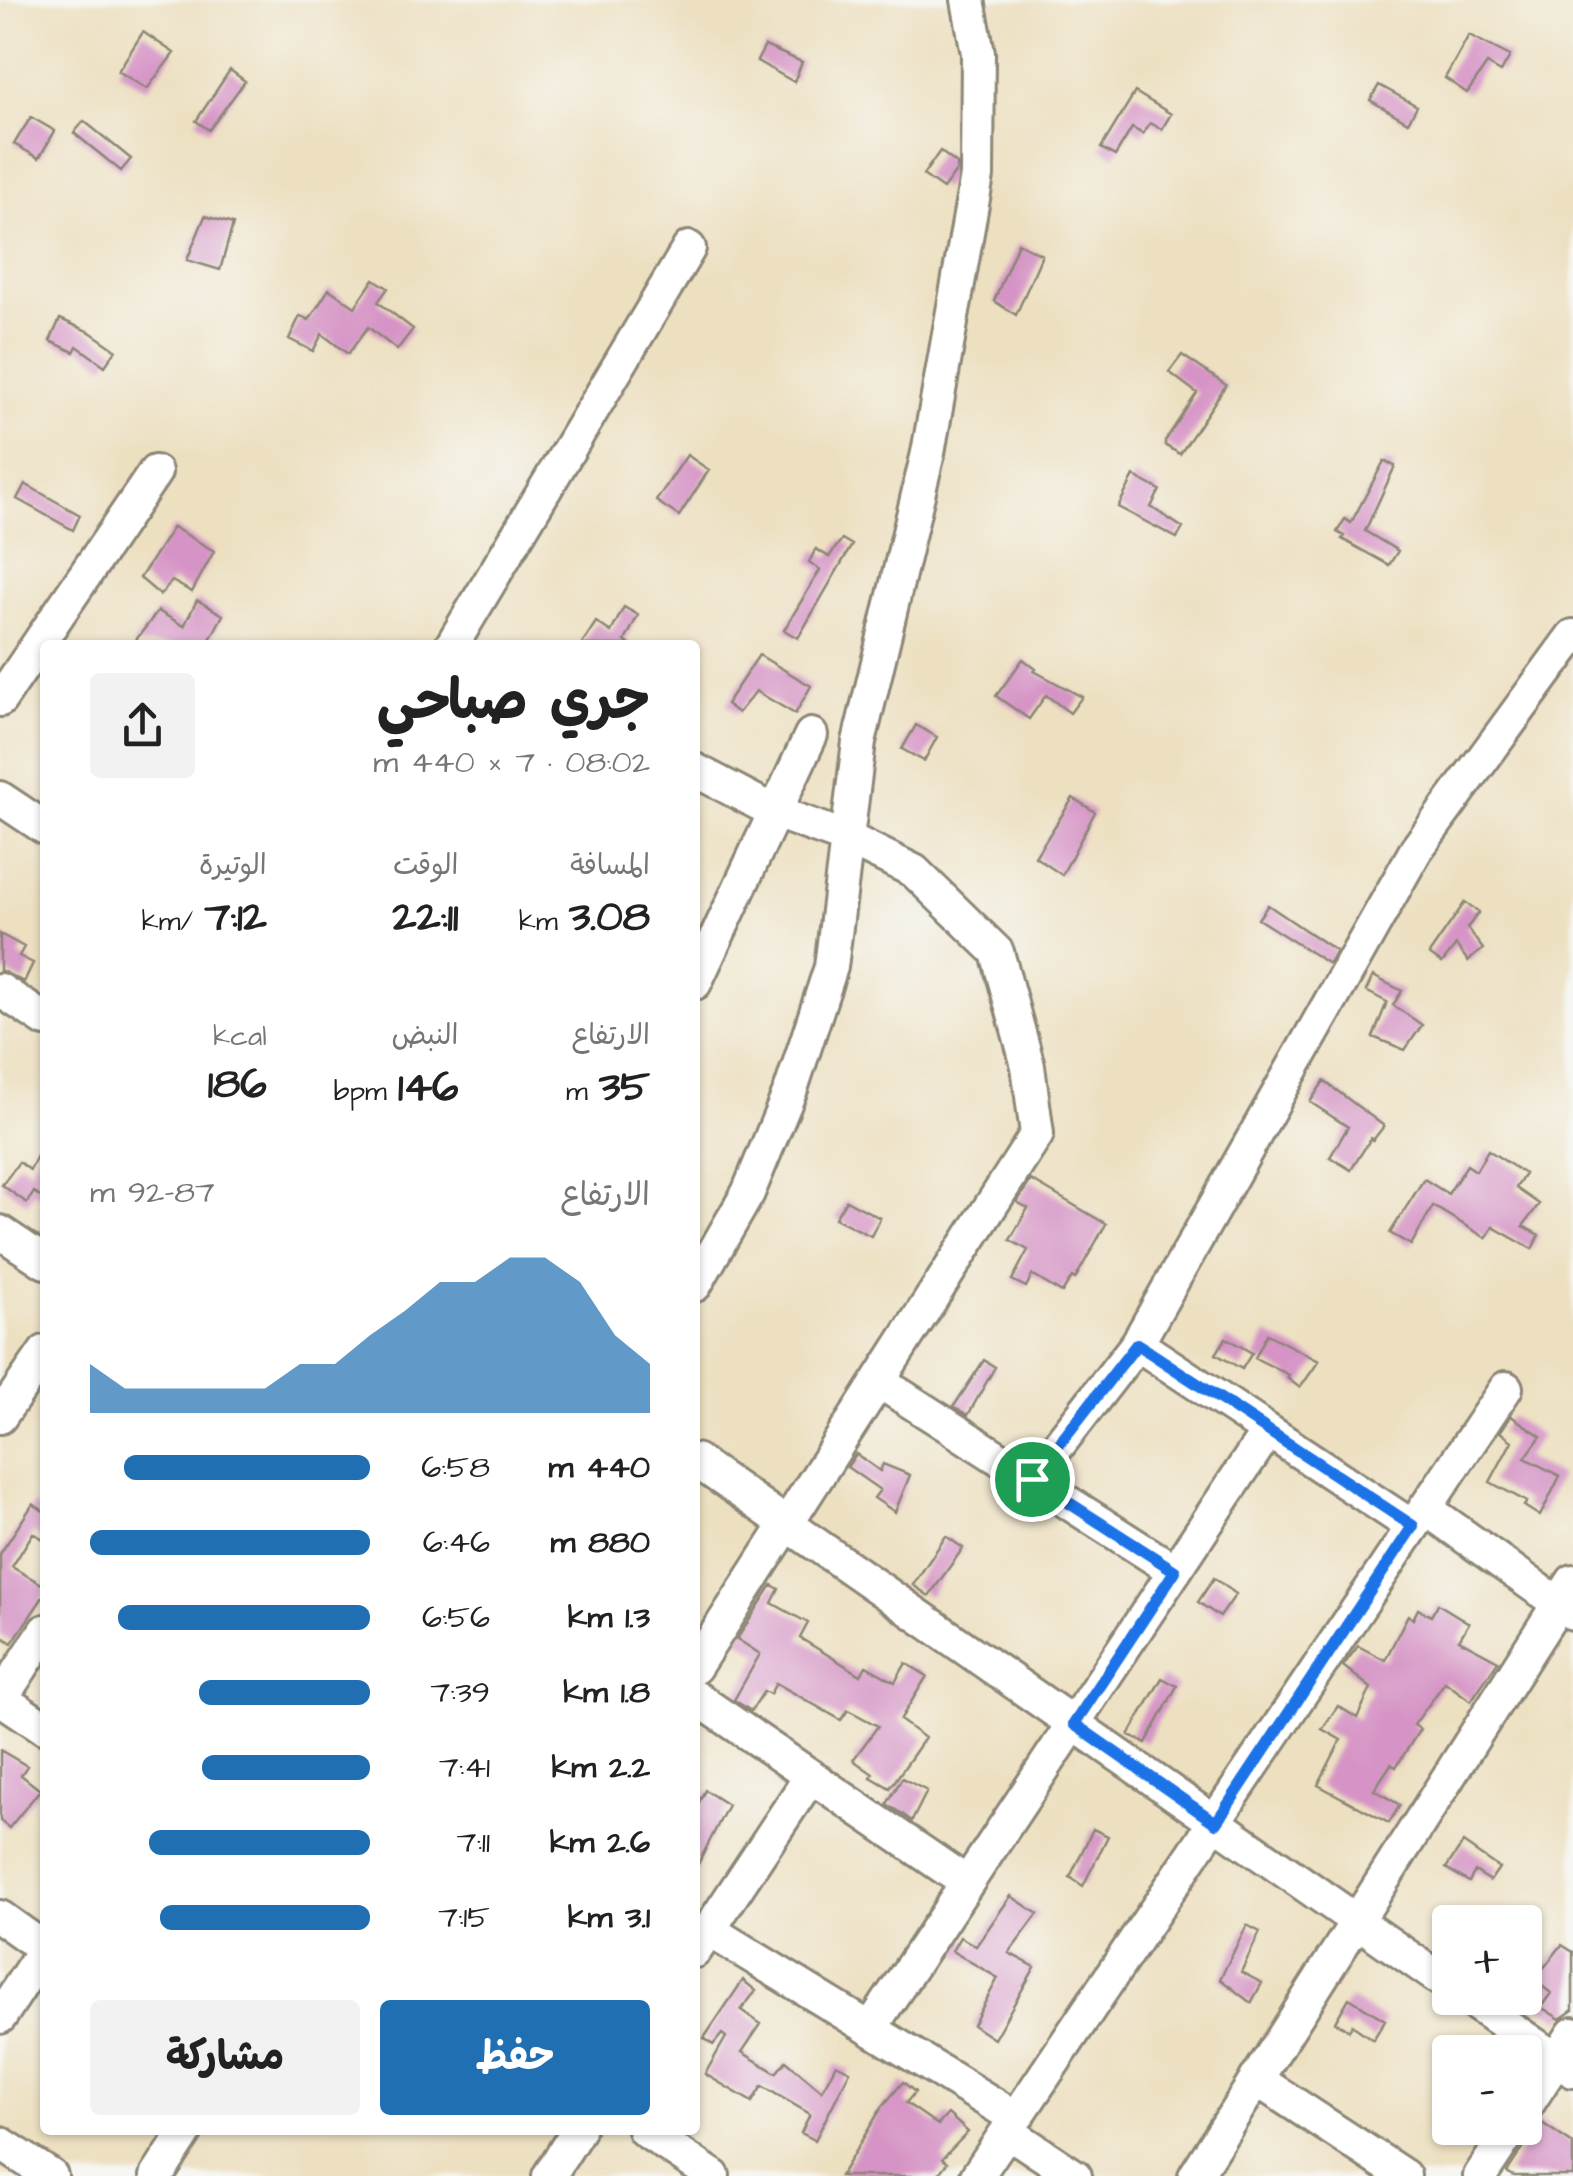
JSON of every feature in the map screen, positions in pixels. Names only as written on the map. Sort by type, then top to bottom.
[{"type":"street","points":[[700,1276],[748,1193],[791,1090],[831,967],[859,742],[928,453],[977,176],[978,53],[968,0]]},
{"type":"street","points":[[468,639],[689,248]]},
{"type":"street","points":[[41,640],[155,472]]},
{"type":"street","points":[[1032,1479],[1137,1344],[1416,850],[1573,636]]},
{"type":"street","points":[[0,700],[40,641]]},
{"type":"street","points":[[700,972],[811,735]]},
{"type":"street","points":[[700,773],[775,812],[847,838],[914,871],[996,952],[1028,1066],[1037,1134],[700,1660]]},
{"type":"street","points":[[0,798],[40,825]]},
{"type":"street","points":[[0,990],[40,1017]]},
{"type":"street","points":[[0,1232],[40,1259]]},
{"type":"street","points":[[1137,1344],[1268,1431],[1568,1600],[1356,1920],[1194,2176]]},
{"type":"street","points":[[0,1417],[40,1359]]},
{"type":"street","points":[[880,1382],[1175,1571]]},
{"type":"street","points":[[976,2176],[1506,1388]]},
{"type":"street","points":[[870,2029],[1268,1431]]},
{"type":"street","points":[[700,1463],[1432,1973]]},
{"type":"street","points":[[40,1638],[0,1698],[40,1725]]},
{"type":"street","points":[[700,1700],[967,1883]]},
{"type":"street","points":[[811,1776],[702,1941],[870,2029],[1012,2124],[1074,2176]]},
{"type":"street","points":[[0,1917],[40,1945]]},
{"type":"street","points":[[0,2017],[40,1957]]},
{"type":"street","points":[[1497,2015],[1568,2055],[1542,2087]]},
{"type":"street","points":[[1256,2079],[1404,2176]]},
{"type":"street","points":[[157,2176],[185,2135]]},
{"type":"street","points":[[549,2176],[575,2135]]},
{"type":"street","points":[[652,2135],[713,2176]]},
{"type":"street","points":[[0,2142],[51,2176]]},
{"type":"street","points":[[1480,2176],[1501,2145]]},
{"type":"building","points":[[143,32],[174,53],[147,89],[118,71]]},
{"type":"building","points":[[1469,35],[1510,56],[1501,72],[1487,64],[1467,93],[1445,78]]},
{"type":"building","points":[[765,46],[802,62],[794,82],[757,61]]},
{"type":"building","points":[[230,70],[245,81],[209,130],[196,121]]},
{"type":"building","points":[[1379,85],[1417,106],[1408,122],[1370,100]]},
{"type":"building","points":[[1135,92],[1171,114],[1162,129],[1150,123],[1143,134],[1132,128],[1115,156],[1101,148]]},
{"type":"building","points":[[31,117],[55,131],[39,158],[14,144]]},
{"type":"building","points":[[84,121],[131,159],[121,171],[74,133]]},
{"type":"building","points":[[940,151],[957,164],[943,189],[923,175]]},
{"type":"building","points":[[205,216],[233,224],[220,270],[187,260]]},
{"type":"building","points":[[1018,243],[1042,255],[1016,315],[994,301]]},
{"type":"building","points":[[374,279],[388,288],[378,302],[413,329],[397,350],[368,327],[348,354],[322,334],[313,351],[289,339],[300,316],[309,320],[329,289],[355,307]]},
{"type":"building","points":[[60,319],[90,332],[116,350],[105,366],[77,346],[74,352],[50,341]]},
{"type":"building","points":[[1182,355],[1226,385],[1180,454],[1165,445],[1165,441],[1197,393],[1169,372]]},
{"type":"building","points":[[687,455],[709,470],[679,516],[656,501]]},
{"type":"building","points":[[1384,461],[1395,466],[1365,531],[1398,551],[1389,565],[1342,539],[1344,536],[1337,532],[1345,519],[1351,523]]},
{"type":"building","points":[[1134,476],[1160,490],[1151,507],[1183,528],[1177,538],[1118,507]]},
{"type":"building","points":[[25,484],[80,515],[73,530],[17,499]]},
{"type":"building","points":[[173,527],[214,551],[192,592],[172,581],[160,595],[140,578]]},
{"type":"building","points":[[842,539],[852,545],[798,638],[784,630],[820,570],[809,562],[816,549],[829,557]]},
{"type":"building","points":[[197,600],[223,615],[210,640],[136,640],[158,611],[184,626]]},
{"type":"building","points":[[624,607],[638,615],[626,640],[584,640],[596,622],[611,632]]},
{"type":"building","points":[[759,655],[811,686],[795,714],[756,691],[738,713],[726,704]]},
{"type":"building","points":[[1023,659],[1034,671],[1082,697],[1070,713],[1046,695],[1029,719],[996,696]]},
{"type":"building","points":[[916,725],[937,737],[924,761],[902,749]]},
{"type":"building","points":[[1073,798],[1095,812],[1062,875],[1035,857]]},
{"type":"building","points":[[1465,902],[1479,912],[1467,928],[1483,949],[1468,961],[1456,945],[1442,963],[1429,954]]},
{"type":"building","points":[[1268,905],[1336,951],[1329,964],[1258,919]]},
{"type":"building","points":[[0,934],[24,947],[19,956],[33,963],[24,982],[0,970]]},
{"type":"building","points":[[1373,976],[1402,991],[1393,1005],[1422,1025],[1405,1050],[1373,1037],[1387,1002],[1366,991]]},
{"type":"building","points":[[1324,1081],[1384,1126],[1371,1138],[1351,1170],[1330,1157],[1348,1127],[1310,1102]]},
{"type":"building","points":[[40,1150],[40,1196],[34,1192],[27,1203],[2,1185],[19,1162],[30,1170]]},
{"type":"building","points":[[1488,1150],[1525,1174],[1516,1188],[1539,1204],[1523,1226],[1539,1235],[1532,1249],[1493,1227],[1486,1238],[1433,1206],[1411,1245],[1390,1233],[1424,1179],[1448,1194],[1467,1165],[1476,1171]]},
{"type":"building","points":[[1031,1180],[1106,1224],[1075,1279],[1072,1277],[1062,1293],[1032,1275],[1026,1287],[1012,1280],[1028,1250],[1010,1240],[1028,1208],[1017,1202]]},
{"type":"building","points":[[846,1200],[880,1218],[871,1236],[835,1218]]},
{"type":"building","points":[[1267,1334],[1319,1361],[1300,1388],[1287,1378],[1289,1375],[1255,1358]]},
{"type":"building","points":[[1226,1338],[1252,1353],[1242,1369],[1216,1354]]},
{"type":"building","points":[[984,1360],[995,1367],[968,1415],[954,1406]]},
{"type":"building","points":[[1511,1416],[1541,1436],[1525,1458],[1560,1476],[1540,1516],[1524,1506],[1527,1502],[1490,1482],[1512,1441],[1500,1432]]},
{"type":"building","points":[[856,1454],[880,1471],[883,1464],[910,1475],[895,1512],[874,1498],[880,1490],[847,1467]]},
{"type":"building","points":[[33,1504],[40,1509],[40,1537],[33,1533],[12,1567],[40,1583],[40,1601],[12,1643],[0,1635],[0,1554]]},
{"type":"building","points":[[946,1536],[963,1548],[929,1596],[913,1585]]},
{"type":"building","points":[[1214,1578],[1236,1594],[1220,1617],[1198,1602]]},
{"type":"building","points":[[772,1585],[779,1589],[772,1603],[808,1623],[800,1638],[861,1675],[866,1666],[895,1682],[906,1663],[927,1676],[900,1720],[925,1738],[890,1788],[853,1760],[878,1726],[848,1710],[841,1720],[776,1683],[770,1694],[764,1691],[751,1711],[734,1700],[760,1654],[737,1639]]},
{"type":"building","points":[[1438,1604],[1469,1623],[1459,1640],[1498,1661],[1471,1701],[1445,1682],[1414,1725],[1420,1729],[1396,1767],[1391,1764],[1374,1790],[1400,1805],[1389,1823],[1318,1785],[1341,1740],[1322,1729],[1338,1706],[1357,1718],[1371,1688],[1343,1666],[1358,1646],[1385,1660],[1408,1615],[1413,1619],[1418,1609],[1431,1616]]},
{"type":"building","points":[[1162,1678],[1177,1686],[1146,1743],[1129,1735]]},
{"type":"building","points":[[0,1750],[27,1766],[21,1775],[40,1790],[9,1828],[0,1821]]},
{"type":"building","points":[[902,1778],[927,1791],[912,1821],[887,1804]]},
{"type":"building","points":[[705,1790],[728,1805],[700,1860],[700,1800]]},
{"type":"building","points":[[1093,1829],[1108,1836],[1083,1886],[1070,1877]]},
{"type":"building","points":[[1463,1843],[1499,1868],[1490,1881],[1475,1871],[1469,1882],[1446,1868]]},
{"type":"building","points":[[1011,1896],[1038,1914],[1009,1953],[1035,1967],[994,2039],[973,2025],[998,1978],[952,1951],[960,1937],[976,1946]]},
{"type":"building","points":[[1247,1925],[1260,1932],[1241,1972],[1262,1983],[1251,2003],[1220,1979]]},
{"type":"building","points":[[1562,1945],[1573,1952],[1573,2010],[1560,2019],[1542,2008],[1551,1993],[1542,1986],[1542,1970]]},
{"type":"building","points":[[743,1980],[756,1991],[741,2010],[761,2024],[742,2052],[776,2073],[786,2061],[822,2091],[836,2064],[850,2071],[815,2140],[801,2133],[810,2114],[762,2086],[752,2102],[705,2074],[726,2037],[722,2034],[713,2045],[704,2038]]},
{"type":"building","points":[[1349,1998],[1385,2020],[1373,2040],[1352,2025],[1349,2030],[1335,2022]]},
{"type":"building","points":[[903,2082],[915,2092],[906,2103],[938,2125],[948,2114],[968,2132],[942,2159],[947,2163],[937,2176],[840,2176],[882,2107]]},
{"type":"building","points":[[1542,2123],[1573,2144],[1573,2176],[1514,2176],[1507,2172],[1525,2145],[1542,2145]]},
{"type":"route","points":[[1137,1344],[1413,1526],[1216,1823],[1074,1724],[1175,1571],[1032,1479],[1137,1344]]}]
